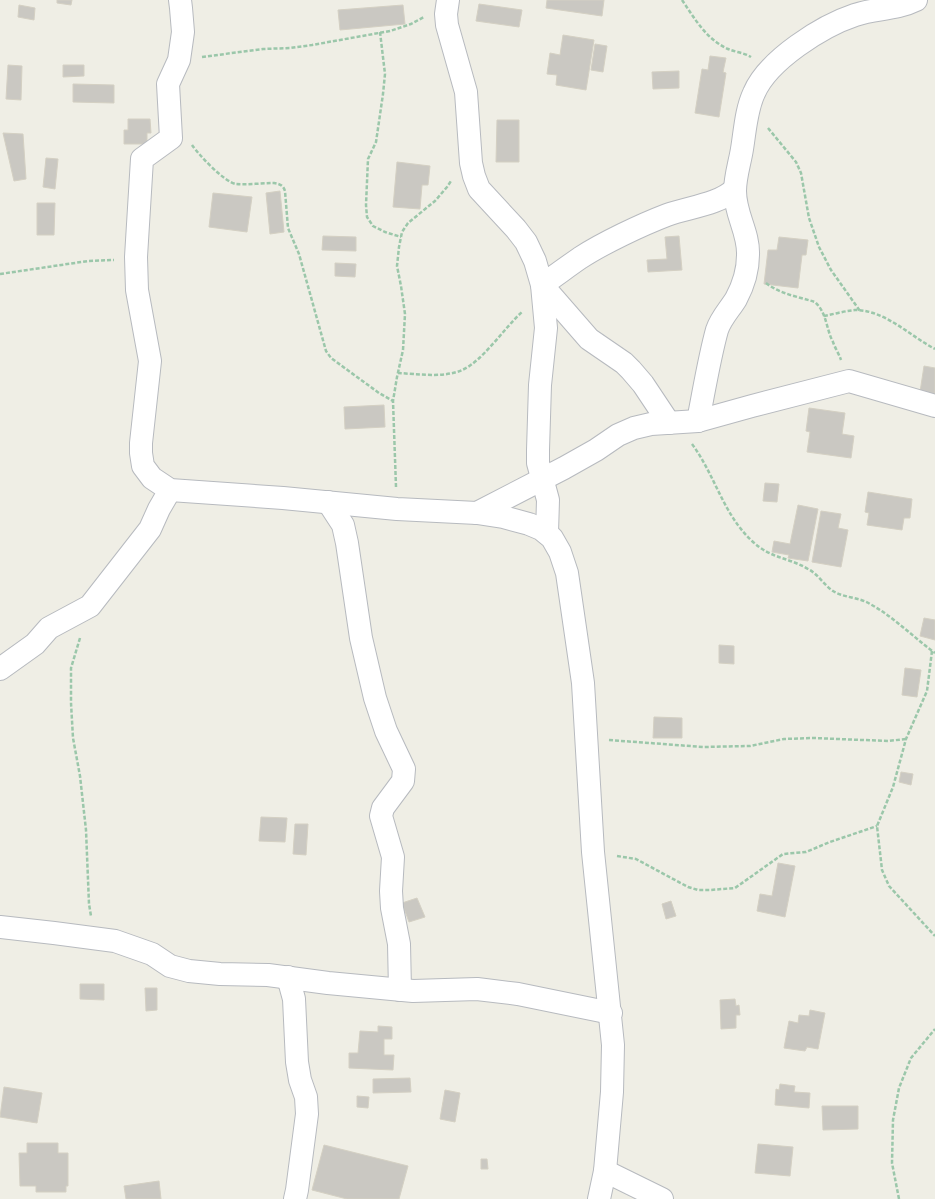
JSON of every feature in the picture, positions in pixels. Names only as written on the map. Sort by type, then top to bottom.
[{"type":"street","points":[[180,0],[182,8],[183,32],[180,60],[168,84],[171,138],[142,159],[136,259],[137,290],[150,361],[141,453],[143,466],[152,478],[170,490],[283,498],[397,509],[477,513],[503,517],[529,524],[547,533],[552,538],[560,552],[567,573],[583,683],[593,852],[611,1013],[613,1045],[612,1092],[605,1171],[599,1199]]},
{"type":"street","points":[[448,0],[446,14],[447,25],[466,92],[471,163],[474,176],[479,189],[526,242],[535,261],[542,285],[546,328],[540,385],[538,463],[548,500],[547,533]]},
{"type":"street","points":[[698,421],[718,328],[743,284],[746,269],[748,246],[744,229],[737,212],[735,189],[750,105],[754,92],[772,66],[804,41],[821,31],[855,15],[896,8],[916,0]]},
{"type":"street","points":[[542,285],[581,257],[620,236],[667,215],[726,196],[735,189]]},
{"type":"street","points":[[542,285],[589,339],[612,354],[632,370],[669,424]]},
{"type":"street","points":[[477,513],[564,468],[596,450],[618,435],[651,424],[698,421],[849,381],[935,406]]},
{"type":"street","points":[[0,669],[36,644],[49,628],[90,606],[150,529],[159,508],[170,490]]},
{"type":"street","points":[[328,502],[343,525],[361,638],[375,698],[386,731],[404,769],[403,781],[383,808],[381,816],[393,857],[391,891],[392,908],[399,944],[400,990]]},
{"type":"street","points":[[0,927],[115,941],[152,954],[170,966],[178,969],[220,974],[268,975],[328,983],[413,991],[477,989],[518,994],[611,1013]]},
{"type":"street","points":[[288,977],[294,999],[298,1068],[300,1080],[306,1097],[307,1114],[295,1199]]},
{"type":"street","points":[[605,1171],[662,1199]]},
{"type":"path","points":[[682,0],[701,28],[713,40],[728,49],[750,56],[764,76]]},
{"type":"path","points":[[180,60],[263,49],[290,48],[312,45],[390,31],[411,24],[429,14]]},
{"type":"path","points":[[380,32],[385,74],[384,94],[376,142],[368,159],[366,205],[367,217],[373,226],[401,237]]},
{"type":"path","points":[[750,105],[796,162],[801,173],[809,218],[818,247],[831,270],[860,311]]},
{"type":"path","points":[[191,144],[199,155],[225,178],[235,184],[274,183],[283,186],[285,191],[288,228],[299,254],[326,351],[331,358],[379,393],[393,401]]},
{"type":"path","points":[[397,509],[394,464],[393,401],[403,350],[405,314],[397,266],[401,237],[402,232],[408,223],[435,201],[451,180]]},
{"type":"path","points":[[0,274],[88,262],[136,259]]},
{"type":"path","points":[[746,269],[771,287],[815,302],[819,306],[824,316],[832,342],[839,354],[849,381]]},
{"type":"path","points":[[398,373],[443,374],[464,370],[484,353],[534,300],[542,285]]},
{"type":"path","points":[[824,316],[843,312],[860,311],[879,316],[935,349]]},
{"type":"path","points":[[669,424],[692,444],[732,519],[751,541],[765,552],[809,569],[832,590],[839,594],[868,602],[881,610],[934,652],[927,691],[906,739],[893,787],[877,826],[882,870],[888,886],[935,936]]},
{"type":"path","points":[[90,606],[71,668],[71,703],[73,738],[80,776],[86,830],[89,904],[91,919],[99,939]]},
{"type":"path","points":[[586,738],[703,747],[750,746],[784,739],[813,738],[888,741],[906,739]]},
{"type":"path","points":[[593,852],[636,859],[688,887],[698,890],[734,888],[783,854],[806,852],[877,826]]},
{"type":"path","points":[[899,1199],[892,1163],[893,1120],[899,1088],[911,1058],[935,1029]]},
{"type":"building","points":[[57,0],[72,0],[71,5],[57,3]]},
{"type":"building","points":[[547,0],[604,0],[602,16],[546,8]]},
{"type":"building","points":[[479,4],[522,10],[519,27],[476,21]]},
{"type":"building","points":[[19,5],[35,8],[34,20],[18,17]]},
{"type":"building","points":[[403,5],[405,24],[340,30],[338,10]]},
{"type":"building","points":[[563,35],[594,40],[586,90],[556,85],[557,75],[547,74],[550,53],[560,55]]},
{"type":"building","points":[[595,44],[607,46],[603,72],[591,70]]},
{"type":"building","points":[[710,56],[726,58],[723,72],[726,73],[719,117],[695,113],[702,69],[708,70]]},
{"type":"building","points":[[8,65],[22,66],[21,100],[6,99]]},
{"type":"building","points":[[63,65],[84,65],[84,76],[63,77]]},
{"type":"building","points":[[679,71],[679,88],[653,89],[652,72]]},
{"type":"building","points":[[73,84],[114,85],[114,103],[73,102]]},
{"type":"building","points":[[128,119],[150,119],[151,133],[147,133],[147,144],[124,144],[124,130],[128,130]]},
{"type":"building","points":[[497,120],[519,120],[519,162],[496,162]]},
{"type":"building","points":[[3,133],[23,134],[26,179],[14,181]]},
{"type":"building","points":[[46,158],[58,159],[55,189],[43,187]]},
{"type":"building","points":[[397,162],[430,166],[428,185],[422,185],[420,209],[393,207]]},
{"type":"building","points":[[280,191],[284,232],[270,234],[266,193]]},
{"type":"building","points":[[213,193],[252,197],[247,232],[209,227]]},
{"type":"building","points":[[37,203],[55,203],[54,235],[37,235]]},
{"type":"building","points":[[323,236],[356,237],[356,251],[322,250]]},
{"type":"building","points":[[679,236],[682,270],[648,272],[647,260],[667,259],[665,237]]},
{"type":"building","points":[[779,237],[808,240],[806,255],[802,255],[798,288],[764,284],[768,250],[777,250]]},
{"type":"building","points":[[335,263],[356,264],[355,277],[335,276]]},
{"type":"building","points":[[924,366],[935,368],[935,394],[920,392]]},
{"type":"building","points":[[384,405],[385,427],[345,429],[344,407]]},
{"type":"building","points":[[809,408],[845,413],[842,434],[854,436],[851,458],[807,452],[810,432],[806,431]]},
{"type":"building","points":[[765,483],[779,484],[777,502],[763,501]]},
{"type":"building","points":[[868,492],[912,499],[910,518],[904,518],[902,530],[867,525],[869,513],[865,512]]},
{"type":"building","points":[[798,505],[818,509],[808,561],[788,558],[789,555],[772,552],[774,541],[790,544]]},
{"type":"building","points":[[821,511],[841,514],[838,528],[848,530],[841,567],[812,562]]},
{"type":"building","points":[[924,618],[935,620],[935,640],[920,636]]},
{"type":"building","points":[[719,645],[734,646],[734,664],[719,663]]},
{"type":"building","points":[[905,668],[921,670],[917,697],[902,695]]},
{"type":"building","points":[[654,717],[682,718],[682,738],[653,738]]},
{"type":"building","points":[[901,772],[913,774],[911,785],[899,782]]},
{"type":"building","points":[[261,817],[287,818],[285,842],[259,841]]},
{"type":"building","points":[[295,824],[308,824],[306,855],[293,854]]},
{"type":"building","points":[[778,863],[795,866],[785,917],[757,911],[760,894],[772,896]]},
{"type":"building","points":[[417,898],[425,917],[409,922],[402,903]]},
{"type":"building","points":[[671,901],[676,916],[666,919],[662,904]]},
{"type":"building","points":[[80,984],[104,984],[104,1000],[80,999]]},
{"type":"building","points":[[145,988],[157,988],[157,1010],[146,1011]]},
{"type":"building","points":[[735,999],[736,1006],[739,1005],[740,1015],[736,1015],[736,1028],[721,1029],[720,1000]]},
{"type":"building","points":[[810,1010],[825,1013],[818,1049],[807,1047],[805,1051],[784,1048],[789,1021],[798,1023],[799,1015],[809,1016]]},
{"type":"building","points":[[378,1026],[392,1027],[392,1039],[384,1039],[384,1055],[394,1055],[393,1070],[349,1068],[349,1053],[358,1053],[360,1031],[378,1032]]},
{"type":"building","points":[[410,1078],[411,1092],[373,1093],[373,1079]]},
{"type":"building","points":[[780,1084],[795,1086],[794,1092],[810,1093],[809,1108],[775,1105],[776,1089],[779,1090]]},
{"type":"building","points":[[4,1087],[42,1093],[37,1123],[0,1117]]},
{"type":"building","points":[[445,1090],[460,1093],[455,1122],[440,1119]]},
{"type":"building","points":[[357,1096],[369,1097],[368,1108],[357,1107]]},
{"type":"building","points":[[822,1106],[858,1106],[858,1129],[823,1130]]},
{"type":"building","points":[[27,1143],[58,1143],[58,1153],[68,1153],[68,1186],[66,1186],[66,1192],[36,1192],[36,1186],[20,1186],[19,1153],[27,1153]]},
{"type":"building","points":[[758,1144],[793,1147],[790,1176],[755,1173]]},
{"type":"building","points":[[324,1145],[408,1166],[399,1199],[347,1199],[312,1190]]},
{"type":"building","points":[[481,1159],[487,1159],[488,1169],[481,1169]]},
{"type":"building","points":[[159,1181],[161,1199],[126,1199],[124,1186]]}]
